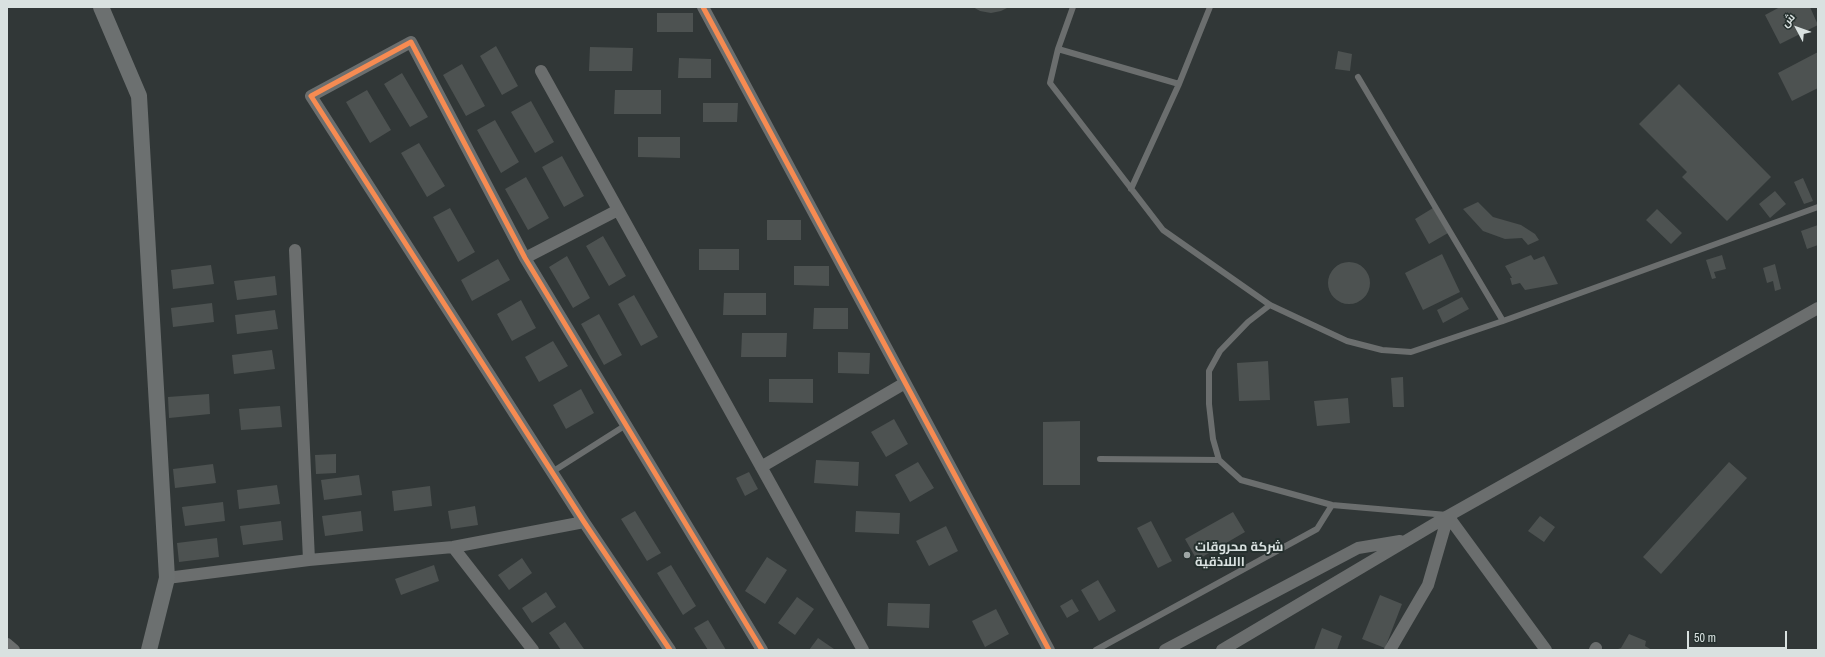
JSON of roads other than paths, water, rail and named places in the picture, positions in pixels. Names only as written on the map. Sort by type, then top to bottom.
[{"type":"street","points":[[101,7],[139,96],[167,578],[148,650]]},
{"type":"street","points":[[703,7],[1049,650]]},
{"type":"street","points":[[670,650],[584,522],[312,96],[411,42],[525,258],[762,650]]},
{"type":"street","points":[[541,71],[863,650]]},
{"type":"street","points":[[525,258],[618,210]]},
{"type":"street","points":[[295,250],[309,560]]},
{"type":"street","points":[[1222,650],[1448,516],[1818,308]]},
{"type":"street","points":[[761,467],[905,383]]},
{"type":"street","points":[[1390,650],[1428,585],[1448,516]]},
{"type":"street","points":[[1448,516],[1546,650]]},
{"type":"street","points":[[167,578],[309,560],[453,547],[584,522]]},
{"type":"street","points":[[1165,650],[1358,548],[1407,540]]},
{"type":"street","points":[[453,547],[533,650]]},
{"type":"street","points":[[7,644],[14,650]]},
{"type":"lane","points":[[1073,7],[1058,49],[1050,83],[1163,230],[1270,305],[1347,341],[1382,350],[1411,352],[1503,321],[1818,207]]},
{"type":"lane","points":[[1131,189],[1179,84],[1210,7]]},
{"type":"lane","points":[[1058,49],[1179,84]]},
{"type":"lane","points":[[1358,77],[1503,321]]},
{"type":"lane","points":[[1270,305],[1248,322],[1220,351],[1209,371],[1210,411],[1213,438],[1219,460],[1241,480],[1332,505],[1448,516]]},
{"type":"lane","points":[[552,472],[626,425]]},
{"type":"lane","points":[[1100,459],[1219,460]]},
{"type":"lane","points":[[1096,650],[1317,529],[1332,505]]},
{"type":"place","name":"شركة محروقات االلاذقية","points":[[1187,555]]}]
